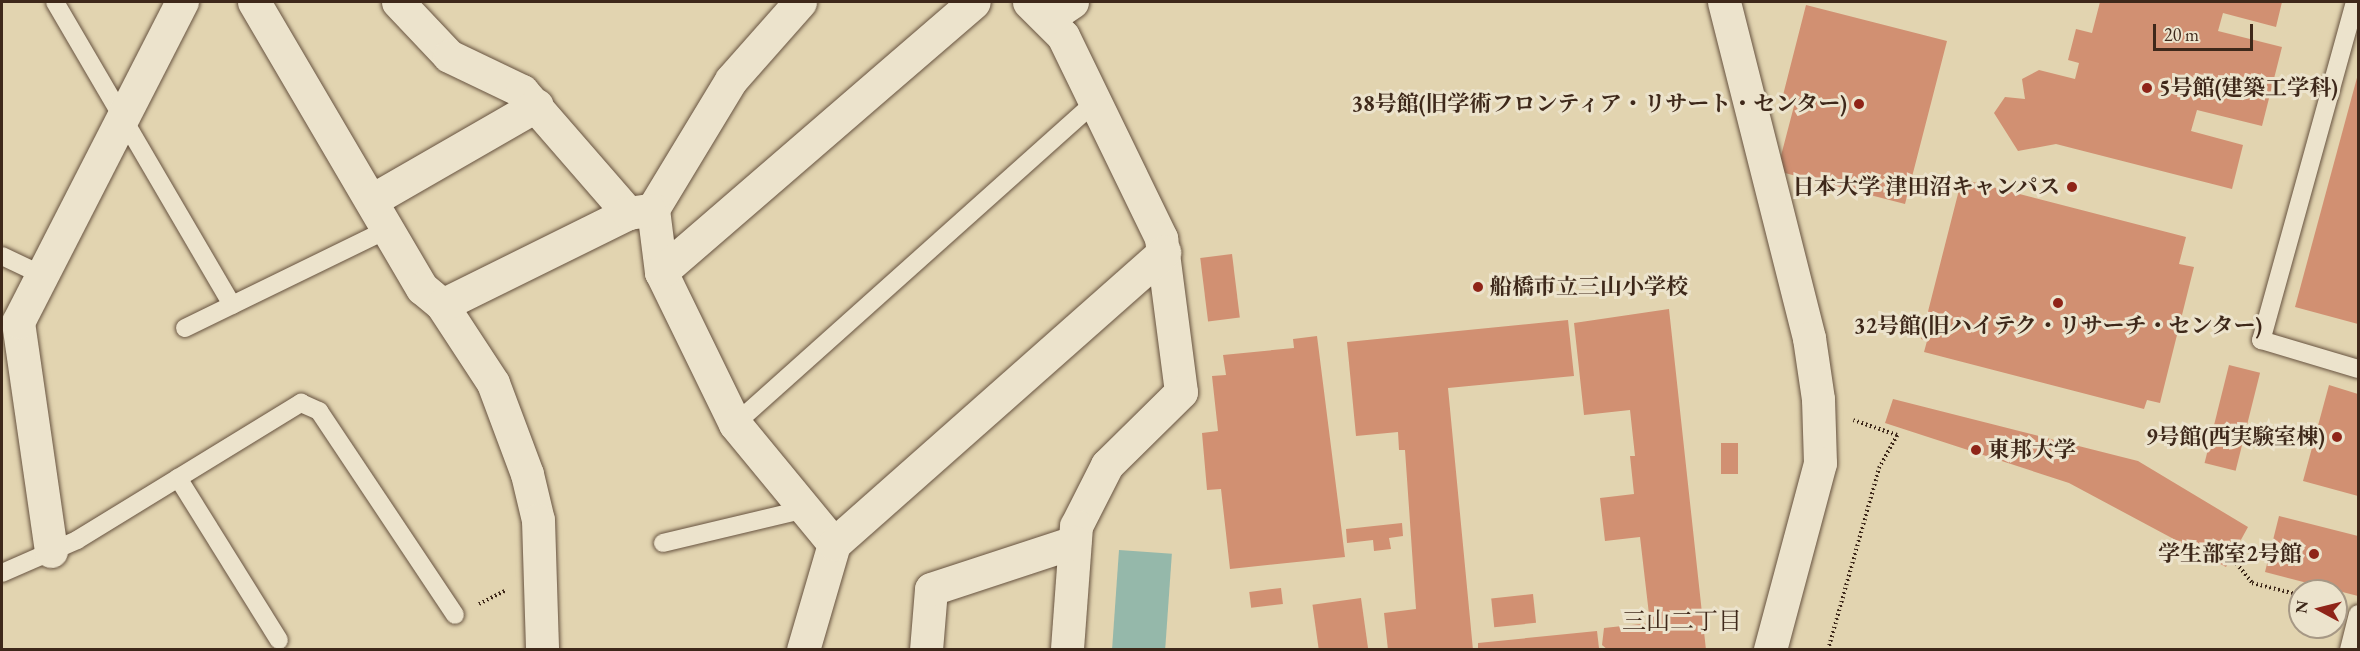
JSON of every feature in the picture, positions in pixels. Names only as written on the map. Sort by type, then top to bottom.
[{"type":"street","points":[[51,551],[18,322],[40,274],[182,2]]},
{"type":"street","points":[[254,2],[422,288],[442,305],[493,383],[519,453],[538,519],[543,573],[542,650]]},
{"type":"street","points":[[398,2],[449,56],[522,91],[640,211],[661,272],[735,424],[801,510],[834,544]]},
{"type":"street","points":[[442,305],[640,211],[730,80],[800,2]]},
{"type":"street","points":[[661,272],[974,2]]},
{"type":"street","points":[[1724,2],[1809,338],[1818,399],[1820,463],[1770,650]]},
{"type":"street","points":[[1050,7],[1093,104],[1164,252],[1181,392],[1107,465],[1076,526],[1067,650]]},
{"type":"street","points":[[372,200],[537,105]]},
{"type":"street","points":[[803,650],[834,544],[1164,252]]},
{"type":"street","points":[[926,650],[931,589],[1074,542]]},
{"type":"lane","points":[[55,2],[232,305]]},
{"type":"lane","points":[[2355,2],[2261,340],[2358,369]]},
{"type":"lane","points":[[735,424],[1093,104]]},
{"type":"lane","points":[[185,328],[387,230]]},
{"type":"lane","points":[[2,256],[40,274]]},
{"type":"lane","points":[[2,573],[51,551],[178,478],[300,403],[319,411],[455,615]]},
{"type":"lane","points":[[178,478],[279,640]]},
{"type":"lane","points":[[663,543],[801,510]]},
{"type":"lane","points":[[2349,650],[2358,614]]},
{"type":"path","points":[[1828,650],[1879,468],[1897,435],[1843,416]]},
{"type":"path","points":[[2228,554],[2252,583],[2288,592]]},
{"type":"path","points":[[455,615],[543,573]]},
{"type":"shaded area","points":[[1119,550],[1172,554],[1165,650],[1112,649]]},
{"type":"building","name":"5号館(建築工学科)","points":[[2100,2],[2282,2],[2276,27],[2223,13],[2218,31],[2282,47],[2262,126],[2197,110],[2191,131],[2243,145],[2232,189],[2056,144],[2018,151],[1994,113],[2005,97],[2025,99],[2022,79],[2039,70],[2075,79],[2079,63],[2068,60],[2076,29],[2092,33]]},
{"type":"building","name":"38号館(旧学術フロンティア・リサート・センター)","points":[[1806,5],[1947,41],[1905,204],[1777,171],[1794,106],[1781,103]]},
{"type":"building","points":[[2358,74],[2358,324],[2295,307]]},
{"type":"building","name":"32号館(旧ハイテク・リサーチ・センター)","points":[[1969,181],[2186,237],[2179,264],[2194,267],[2160,403],[2147,400],[2144,409],[1924,352],[1927,341],[1921,339],[1960,186]]},
{"type":"building","points":[[1232,254],[1240,318],[1208,321],[1200,258]]},
{"type":"building","points":[[1669,309],[1706,650],[1608,650],[1602,645],[1604,628],[1650,623],[1640,537],[1605,541],[1600,498],[1634,494],[1630,456],[1635,456],[1630,410],[1584,415],[1574,323]]},
{"type":"building","points":[[1568,320],[1574,376],[1448,388],[1473,650],[1388,650],[1384,613],[1416,609],[1405,450],[1399,450],[1398,432],[1356,436],[1347,342]]},
{"type":"building","points":[[1317,336],[1345,557],[1230,569],[1221,489],[1207,490],[1202,433],[1218,431],[1212,376],[1226,375],[1223,355],[1294,348],[1293,339]]},
{"type":"building","points":[[2229,365],[2260,373],[2236,471],[2205,463]]},
{"type":"building","name":"9号館(西実験室棟)","points":[[2329,385],[2358,394],[2358,496],[2303,481]]},
{"type":"building","points":[[1893,399],[2138,461],[2248,527],[2226,567],[2069,483],[1885,423]]},
{"type":"building","points":[[1721,443],[1738,443],[1738,474],[1721,474]]},
{"type":"building","name":"学生部室2号館","points":[[2279,516],[2358,536],[2358,596],[2348,593],[2348,579],[2292,579],[2265,572]]},
{"type":"building","points":[[1402,523],[1403,536],[1389,538],[1391,549],[1374,551],[1373,540],[1347,543],[1346,529]]},
{"type":"building","points":[[1281,588],[1283,604],[1251,608],[1249,592]]},
{"type":"building","points":[[1533,594],[1536,623],[1494,627],[1491,598]]},
{"type":"building","points":[[1361,598],[1368,649],[1319,650],[1312,605]]},
{"type":"building","points":[[1597,631],[1599,648],[1478,650],[1478,643]]},
{"type":"place","name":"5号館(建築工学科)","points":[[2147,88]]},
{"type":"place","name":"38号館(旧学術フロンティア・リサート・センター)","points":[[1859,104]]},
{"type":"place","name":"日本大学 津田沼キャンパス","points":[[2072,187]]},
{"type":"place","name":"船橋市立三山小学校","points":[[1478,287]]},
{"type":"place","name":"32号館(旧ハイテク・リサーチ・センター)","points":[[2058,303]]},
{"type":"place","name":"9号館(西実験室棟)","points":[[2337,437]]},
{"type":"place","name":"東邦大学","points":[[1976,450]]},
{"type":"place","name":"学生部室2号館","points":[[2314,554]]},
{"type":"district","name":"三山二丁目","points":[[1682,621]]}]
